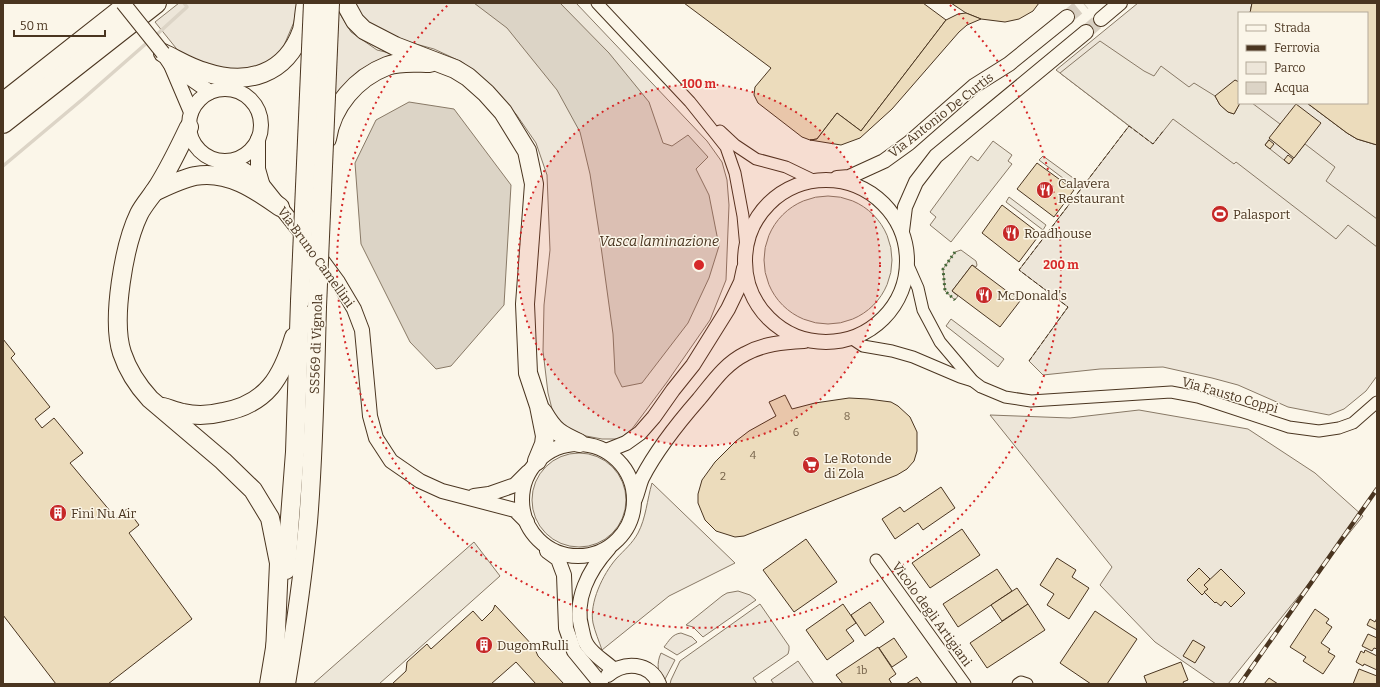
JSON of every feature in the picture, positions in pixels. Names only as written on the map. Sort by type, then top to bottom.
[{"type":"highway","points":[[3,103],[130,3]]},
{"type":"highway","points":[[3,123],[156,3]]},
{"type":"highway","points":[[167,59],[226,78],[248,78],[263,73],[279,65],[292,51],[302,29],[306,3]]},
{"type":"highway","name":"SS569 di Vignola","points":[[270,684],[286,574],[295,452],[313,3]]},
{"type":"highway","name":"SS569 di Vignola","points":[[286,684],[296,627],[308,522],[313,441],[322,165],[330,3]]},
{"type":"highway","points":[[345,3],[355,21],[364,30],[395,46],[455,69],[468,77],[486,93],[503,112],[527,151],[534,184],[525,304],[528,373],[539,406],[545,436],[544,444],[535,463]]},
{"type":"highway","points":[[322,165],[327,134],[338,107],[348,93],[361,81],[388,66],[439,63]]},
{"type":"highway","points":[[190,120],[173,161],[140,212],[129,240],[120,289],[119,336],[122,352],[130,372],[139,388],[223,461],[253,490],[270,518],[279,563],[275,653]]},
{"type":"highway","points":[[154,192],[175,182],[195,176],[212,175],[228,177],[264,195],[280,207]]},
{"type":"highway","points":[[158,405],[184,413],[205,415],[234,410],[246,406],[258,399],[277,379],[289,352],[300,309]]},
{"type":"highway","points":[[539,406],[550,425],[560,435],[579,443]]},
{"type":"street","points":[[123,3],[167,59],[210,92]]},
{"type":"street","points":[[597,3],[700,114],[726,147],[735,173],[744,216],[746,248]]},
{"type":"street","points":[[1101,19],[1120,3]]},
{"type":"street","name":"Via Antonio De Curtis","points":[[745,264],[746,248],[752,228],[762,211],[777,196],[794,186],[819,180],[849,176],[884,161],[909,143],[974,86],[1009,64],[1067,17]]},
{"type":"street","name":"Via Antonio De Curtis","points":[[902,232],[905,207],[913,188],[936,156],[1086,32]]},
{"type":"street","points":[[167,59],[190,120],[190,135],[198,149],[204,154],[218,161],[238,166],[251,174],[262,184]]},
{"type":"street","points":[[190,120],[199,100],[210,92],[219,89],[229,89],[242,94],[253,103],[258,111],[260,121],[258,140],[258,169],[262,184]]},
{"type":"street","points":[[614,670],[586,644],[580,624],[579,612],[582,594],[589,575],[599,560],[625,531],[631,518],[641,480],[652,460],[682,418],[721,372],[731,362],[745,354],[774,343],[839,341],[851,338],[876,325],[891,310],[902,291],[906,278],[908,263],[902,232],[891,212],[872,193],[842,181],[819,180],[786,167],[756,159],[735,144],[700,114]]},
{"type":"street","points":[[218,161],[237,159],[253,148],[258,140]]},
{"type":"street","name":"Via Bruno Camellini","points":[[262,184],[338,282],[354,309],[362,330],[370,416],[376,438],[391,460],[420,481],[442,491],[515,510],[527,522]]},
{"type":"street","name":"Via Fausto Coppi","points":[[908,263],[918,288],[923,310],[940,342],[973,381],[982,387],[1005,397],[1032,401],[1171,392],[1198,397],[1289,426],[1319,431],[1339,428],[1353,423],[1377,402]]},
{"type":"street","points":[[745,264],[751,291],[757,303],[766,315],[788,332],[800,338],[814,341]]},
{"type":"street","points":[[606,451],[626,443],[640,433],[654,417],[693,365],[728,309],[740,282],[745,264]]},
{"type":"street","name":"Via Fausto Coppi","points":[[851,338],[863,346],[892,351],[913,357],[973,381]]},
{"type":"street","points":[[634,503],[633,487],[627,473],[618,460],[606,451],[590,445],[579,443],[553,450],[535,463],[526,480],[522,496],[527,522],[541,546],[558,559],[564,575],[566,628],[574,651],[602,684],[614,670],[624,666],[633,665],[643,668],[651,673],[659,684]]},
{"type":"street","name":"Via Bruno Camellini","points":[[464,497],[490,494],[515,485],[535,463]]},
{"type":"street","points":[[536,536],[546,546],[559,553],[574,556],[588,555],[602,551],[614,543]]},
{"type":"street","name":"Vicolo degli Artigiani","points":[[876,560],[965,684]]},
{"type":"street","points":[[1018,684],[1021,682],[1027,684]]},
{"type":"green space","points":[[179,3],[297,3],[294,22],[282,50],[260,68],[240,75],[184,58],[155,22]]},
{"type":"green space","points":[[352,3],[576,3],[707,141],[722,162],[727,180],[729,205],[726,280],[710,320],[632,429],[619,439],[602,439],[586,436],[570,429],[559,422],[552,409],[548,393],[543,351],[544,305],[550,250],[547,175],[536,143],[516,114],[485,81],[462,62],[434,49],[405,41],[363,20]]},
{"type":"green space","name":"Palasport","points":[[1138,3],[1377,3],[1377,376],[1366,391],[1344,409],[1329,415],[1288,407],[1238,385],[1163,367],[1100,369],[1043,375],[1029,361],[1068,307],[1019,270],[1129,126],[1056,70]]},
{"type":"green space","points":[[337,9],[351,32],[377,50],[410,58],[335,102]]},
{"type":"green space","points":[[834,196],[847,198],[858,203],[869,210],[878,219],[890,241],[892,260],[890,279],[885,290],[878,301],[869,310],[847,322],[822,324],[809,322],[798,317],[787,310],[778,301],[766,279],[764,254],[766,241],[771,230],[778,219],[787,210],[809,198]]},
{"type":"green space","points":[[1139,410],[1248,429],[1315,473],[1363,516],[1228,684],[1216,684],[1155,642],[1100,585],[1112,567],[990,415],[1070,418]]},
{"type":"green space","points":[[579,453],[597,457],[612,467],[622,482],[626,500],[622,518],[612,533],[597,543],[579,547],[561,543],[546,533],[536,518],[532,500],[536,482],[546,467],[561,457]]},
{"type":"green space","points":[[652,483],[735,563],[669,596],[602,650],[593,623],[592,615],[595,598],[598,589],[611,565],[631,544],[641,527]]},
{"type":"green space","points":[[738,591],[750,595],[756,600],[703,637],[693,627],[686,625],[722,596],[727,593]]},
{"type":"green space","points":[[681,633],[692,637],[697,642],[677,655],[664,647],[673,636]]},
{"type":"green space","points":[[661,653],[675,660],[663,683],[658,668],[658,661]]},
{"type":"green space","points":[[798,661],[814,684],[774,684],[771,680]]},
{"type":"shaded area","points":[[1100,41],[1144,71],[1154,76],[1161,66],[1189,87],[1194,83],[1215,96],[1220,105],[1228,112],[1234,114],[1239,104],[1253,104],[1280,124],[1265,145],[1289,164],[1305,144],[1335,167],[1326,181],[1377,219],[1377,247],[1348,225],[1336,239],[1236,162],[1234,164],[1173,119],[1153,144],[1060,73]]},
{"type":"shaded area","points":[[993,141],[1012,155],[1008,161],[1012,164],[951,242],[930,225],[936,217],[930,212],[971,156],[978,161]]},
{"type":"shaded area","points":[[1043,156],[1080,183],[1076,188],[1039,160]]},
{"type":"shaded area","points":[[1009,197],[1046,225],[1043,230],[1006,202]]},
{"type":"shaded area","points":[[961,250],[976,261],[977,265],[976,267],[972,265],[952,291],[958,296],[955,300],[945,291],[943,269],[955,252]]},
{"type":"shaded area","points":[[951,319],[1004,359],[998,367],[946,326]]},
{"type":"shaded area","points":[[474,542],[500,576],[379,684],[313,684]]},
{"type":"shaded area","points":[[760,604],[789,646],[789,650],[788,654],[753,678],[757,684],[670,684],[680,661]]},
{"type":"water","name":"Vasca laminazione","points":[[474,3],[560,3],[609,53],[649,102],[663,143],[672,146],[688,135],[708,157],[696,169],[709,195],[719,246],[709,278],[688,323],[642,383],[622,387],[615,373],[613,334],[599,232],[590,174],[580,132],[557,90],[507,28]]},
{"type":"water","points":[[409,102],[454,109],[511,185],[504,305],[451,366],[436,369],[410,342],[361,244],[355,163],[376,120]]},
{"type":"building","points":[[684,3],[923,3],[946,20],[861,131],[837,113],[817,139],[810,140],[802,137],[758,103],[754,95],[755,87],[771,68]]},
{"type":"building","points":[[951,3],[1039,3],[1033,11],[1019,19],[1005,22],[981,19],[966,13]]},
{"type":"building","points":[[1252,3],[1377,3],[1377,145],[1357,139],[1308,104],[1368,104],[1368,12],[1250,12]]},
{"type":"building","points":[[1252,3],[1377,3],[1377,145],[1357,139],[1308,104],[1368,104],[1368,12],[1250,12]]},
{"type":"building","points":[[966,13],[981,19],[967,25],[959,32],[892,109],[860,138],[841,145],[810,140],[817,139],[837,113],[861,131],[946,20],[958,14]]},
{"type":"building","points":[[1235,80],[1238,82],[1238,104],[1239,104],[1234,114],[1228,112],[1220,105],[1215,96]]},
{"type":"building","points":[[1296,104],[1321,123],[1294,158],[1269,138]]},
{"type":"building","points":[[1269,140],[1274,144],[1270,149],[1265,145]]},
{"type":"building","points":[[1288,155],[1293,159],[1289,164],[1284,160]]},
{"type":"building","name":"Calavera Restaurant","points":[[1037,163],[1074,190],[1054,217],[1017,189]]},
{"type":"building","name":"Roadhouse","points":[[1002,205],[1040,234],[1019,262],[982,233]]},
{"type":"building","name":"McDonald's","points":[[972,265],[1020,301],[1000,327],[952,291]]},
{"type":"building","name":"Fini Nu Air","points":[[3,339],[15,354],[11,358],[50,407],[35,419],[42,428],[54,418],[83,453],[70,463],[116,518],[127,509],[139,525],[129,533],[192,619],[108,684],[56,684],[3,615]]},
{"type":"building","name":"Le Rotonde di Zola","points":[[785,395],[792,409],[815,403],[849,398],[891,402],[910,417],[917,432],[917,451],[914,461],[907,469],[897,475],[744,536],[735,537],[716,531],[705,520],[698,503],[698,494],[702,480],[715,462],[736,441],[749,431],[776,416],[769,402]]},
{"type":"building","points":[[941,487],[955,508],[923,530],[918,523],[895,539],[882,519],[900,507],[904,512]]},
{"type":"building","points":[[962,529],[980,555],[930,588],[912,563]]},
{"type":"building","points":[[806,539],[837,582],[794,612],[763,570]]},
{"type":"building","points":[[1057,558],[1076,570],[1072,577],[1089,588],[1069,619],[1047,605],[1054,594],[1040,585]]},
{"type":"building","points":[[1199,568],[1210,579],[1204,585],[1208,589],[1202,595],[1187,580]]},
{"type":"building","points":[[997,569],[1012,591],[958,627],[943,604]]},
{"type":"building","points":[[1221,569],[1245,593],[1231,607],[1225,601],[1221,606],[1216,602],[1215,603],[1204,592],[1208,589],[1204,585]]},
{"type":"building","points":[[1017,588],[1028,604],[1002,621],[991,605]]},
{"type":"building","points":[[870,602],[884,622],[865,636],[851,615]]},
{"type":"building","points":[[843,604],[856,623],[846,630],[854,641],[827,660],[806,630]]},
{"type":"building","points":[[1028,604],[1045,630],[987,668],[970,643]]},
{"type":"building","name":"DugomRulli","points":[[495,605],[534,647],[538,656],[564,684],[536,684],[516,662],[491,684],[392,684],[406,671],[407,662],[427,644],[431,649],[473,611],[482,621],[493,610]]},
{"type":"building","points":[[1315,609],[1329,619],[1326,623],[1332,627],[1321,643],[1330,649],[1328,652],[1335,656],[1323,674],[1303,661],[1306,657],[1290,647]]},
{"type":"building","points":[[1095,611],[1137,639],[1107,684],[1091,684],[1060,663]]},
{"type":"building","points":[[1377,618],[1377,630],[1367,625],[1370,619],[1375,622]]},
{"type":"building","points":[[1368,634],[1377,638],[1377,649],[1374,648],[1372,651],[1362,646]]},
{"type":"building","points":[[894,638],[907,657],[892,667],[879,648]]},
{"type":"building","points":[[1193,640],[1205,647],[1195,663],[1183,656]]},
{"type":"building","points":[[878,647],[896,674],[889,679],[892,684],[843,684],[836,675]]},
{"type":"building","points":[[1365,650],[1377,656],[1377,670],[1364,664],[1363,666],[1356,662],[1361,651],[1364,653]]},
{"type":"building","points":[[1181,662],[1188,680],[1183,682],[1184,684],[1147,684],[1144,676]]},
{"type":"building","points":[[1359,669],[1377,676],[1377,684],[1353,684]]},
{"type":"building","points":[[917,677],[922,684],[906,684]]},
{"type":"building","points":[[1269,678],[1278,684],[1264,684]]},
{"type":"waterway","points":[[154,37],[187,7],[184,3]]},
{"type":"waterway","points":[[3,166],[149,41]]},
{"type":"tunnel","points":[[1067,17],[1084,3]]},
{"type":"tunnel","points":[[1086,32],[1101,19]]},
{"type":"railway","points":[[1240,684],[1377,489]]},
{"type":"hedge","points":[[955,252],[943,269],[945,291],[955,300]]},
{"type":"fence","points":[[1029,361],[1068,307],[1019,270],[1129,126],[1153,144],[1164,130]]},
{"type":"place","name":"Calavera Restaurant","points":[[1045,190]]},
{"type":"place","name":"Palasport","points":[[1220,214]]},
{"type":"place","name":"Roadhouse","points":[[1011,233]]},
{"type":"place","name":"McDonald's","points":[[984,295]]},
{"type":"place","name":"Le Rotonde di Zola","points":[[811,465]]},
{"type":"place","name":"Fini Nu Air","points":[[58,513]]},
{"type":"place","name":"DugomRulli","points":[[484,645]]}]
